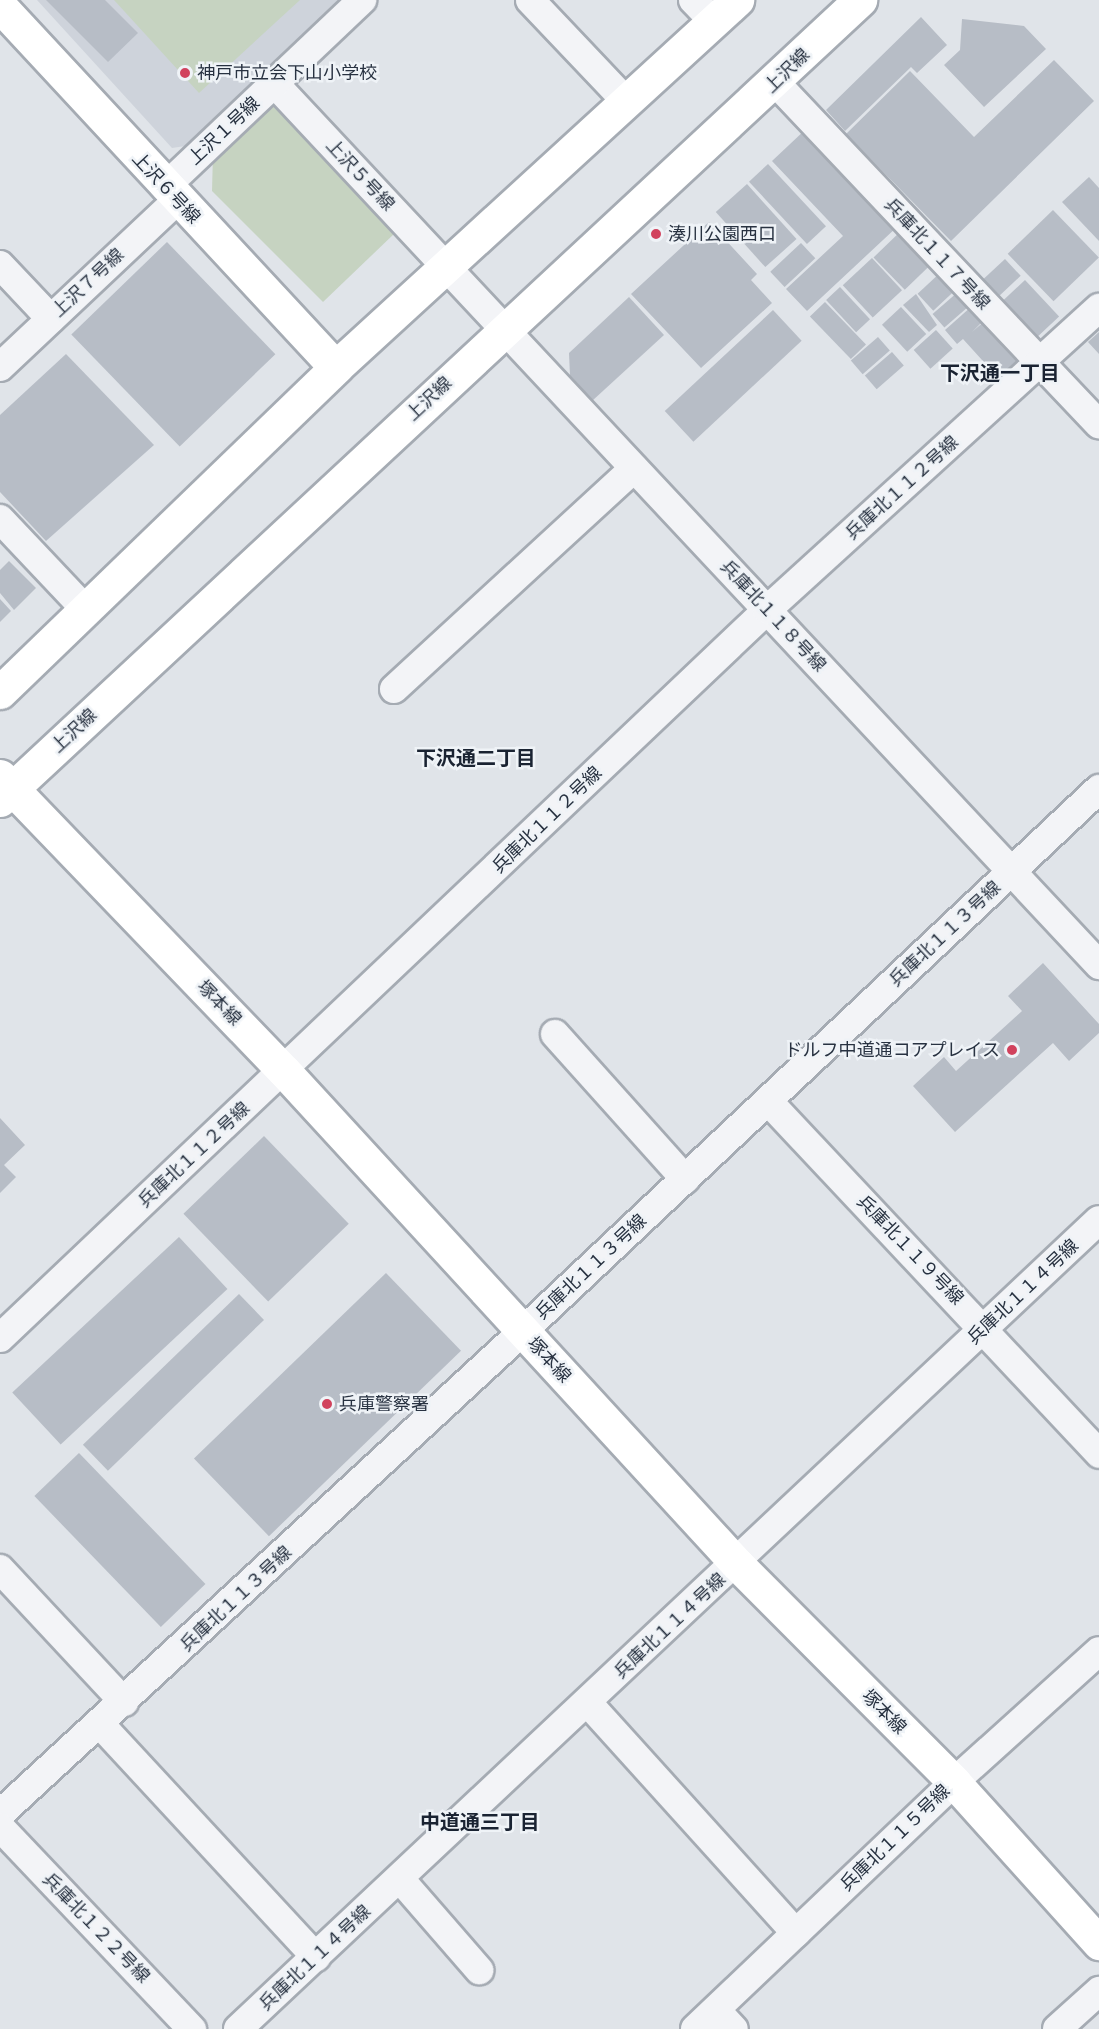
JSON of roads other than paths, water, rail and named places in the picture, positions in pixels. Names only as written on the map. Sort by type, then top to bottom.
[{"type":"main road","points":[[0,692],[336,367],[626,101],[703,11],[737,0]]},
{"type":"main road","name":"上沢線","points":[[4,788],[504,328],[776,82],[861,0]]},
{"type":"main road","name":"上沢６号線","points":[[0,6],[171,193],[336,367]]},
{"type":"main road","name":"塚本線","points":[[4,788],[284,1071],[737,1564],[954,1782],[1099,1943]]},
{"type":"street","name":"上沢１号線","points":[[171,193],[274,83],[362,0]]},
{"type":"street","points":[[530,0],[626,101]]},
{"type":"street","name":"兵庫北１１７号線","points":[[776,82],[1099,425]]},
{"type":"street","name":"上沢５号線","points":[[274,83],[446,267]]},
{"type":"street","name":"上沢７号線","points":[[0,367],[51,319],[171,193]]},
{"type":"street","points":[[0,265],[51,319]]},
{"type":"street","name":"兵庫北１１８号線","points":[[446,267],[1099,965]]},
{"type":"street","name":"兵庫北１１２号線","points":[[0,1338],[284,1071],[767,610],[1099,308]]},
{"type":"street","points":[[394,690],[634,468]]},
{"type":"street","points":[[0,519],[85,609]]},
{"type":"street","name":"兵庫北１１３号線","points":[[0,1814],[124,1702],[523,1331],[1099,789]]},
{"type":"street","points":[[555,1034],[685,1179]]},
{"type":"street","name":"兵庫北１１９号線","points":[[768,1101],[985,1328],[1099,1454]]},
{"type":"street","name":"兵庫北１１４号線","points":[[238,2029],[737,1564],[1099,1220]]},
{"type":"street","points":[[0,1569],[124,1702]]},
{"type":"street","name":"兵庫北１１５号線","points":[[695,2029],[725,2019],[796,1933],[954,1782],[1099,1652]]},
{"type":"street","points":[[588,1703],[796,1933]]},
{"type":"street","points":[[100,1724],[316,1957]]},
{"type":"street","name":"兵庫北１２２号線","points":[[0,1827],[192,2029]]},
{"type":"street","points":[[400,1879],[479,1970]]},
{"type":"street","points":[[1058,2029],[1099,1991]]},
{"type":"place","name":"神戸市立会下山小学校","points":[[185,73]]},
{"type":"place","name":"湊川公園西口","points":[[656,234]]},
{"type":"place","name":"ドルフ中道通コアプレイス","points":[[1012,1050]]},
{"type":"place","name":"兵庫警察署","points":[[327,1404]]},
{"type":"district","name":"下沢通一丁目","points":[[1000,373]]},
{"type":"district","name":"下沢通二丁目","points":[[476,758]]},
{"type":"district","name":"中道通三丁目","points":[[480,1822]]}]
